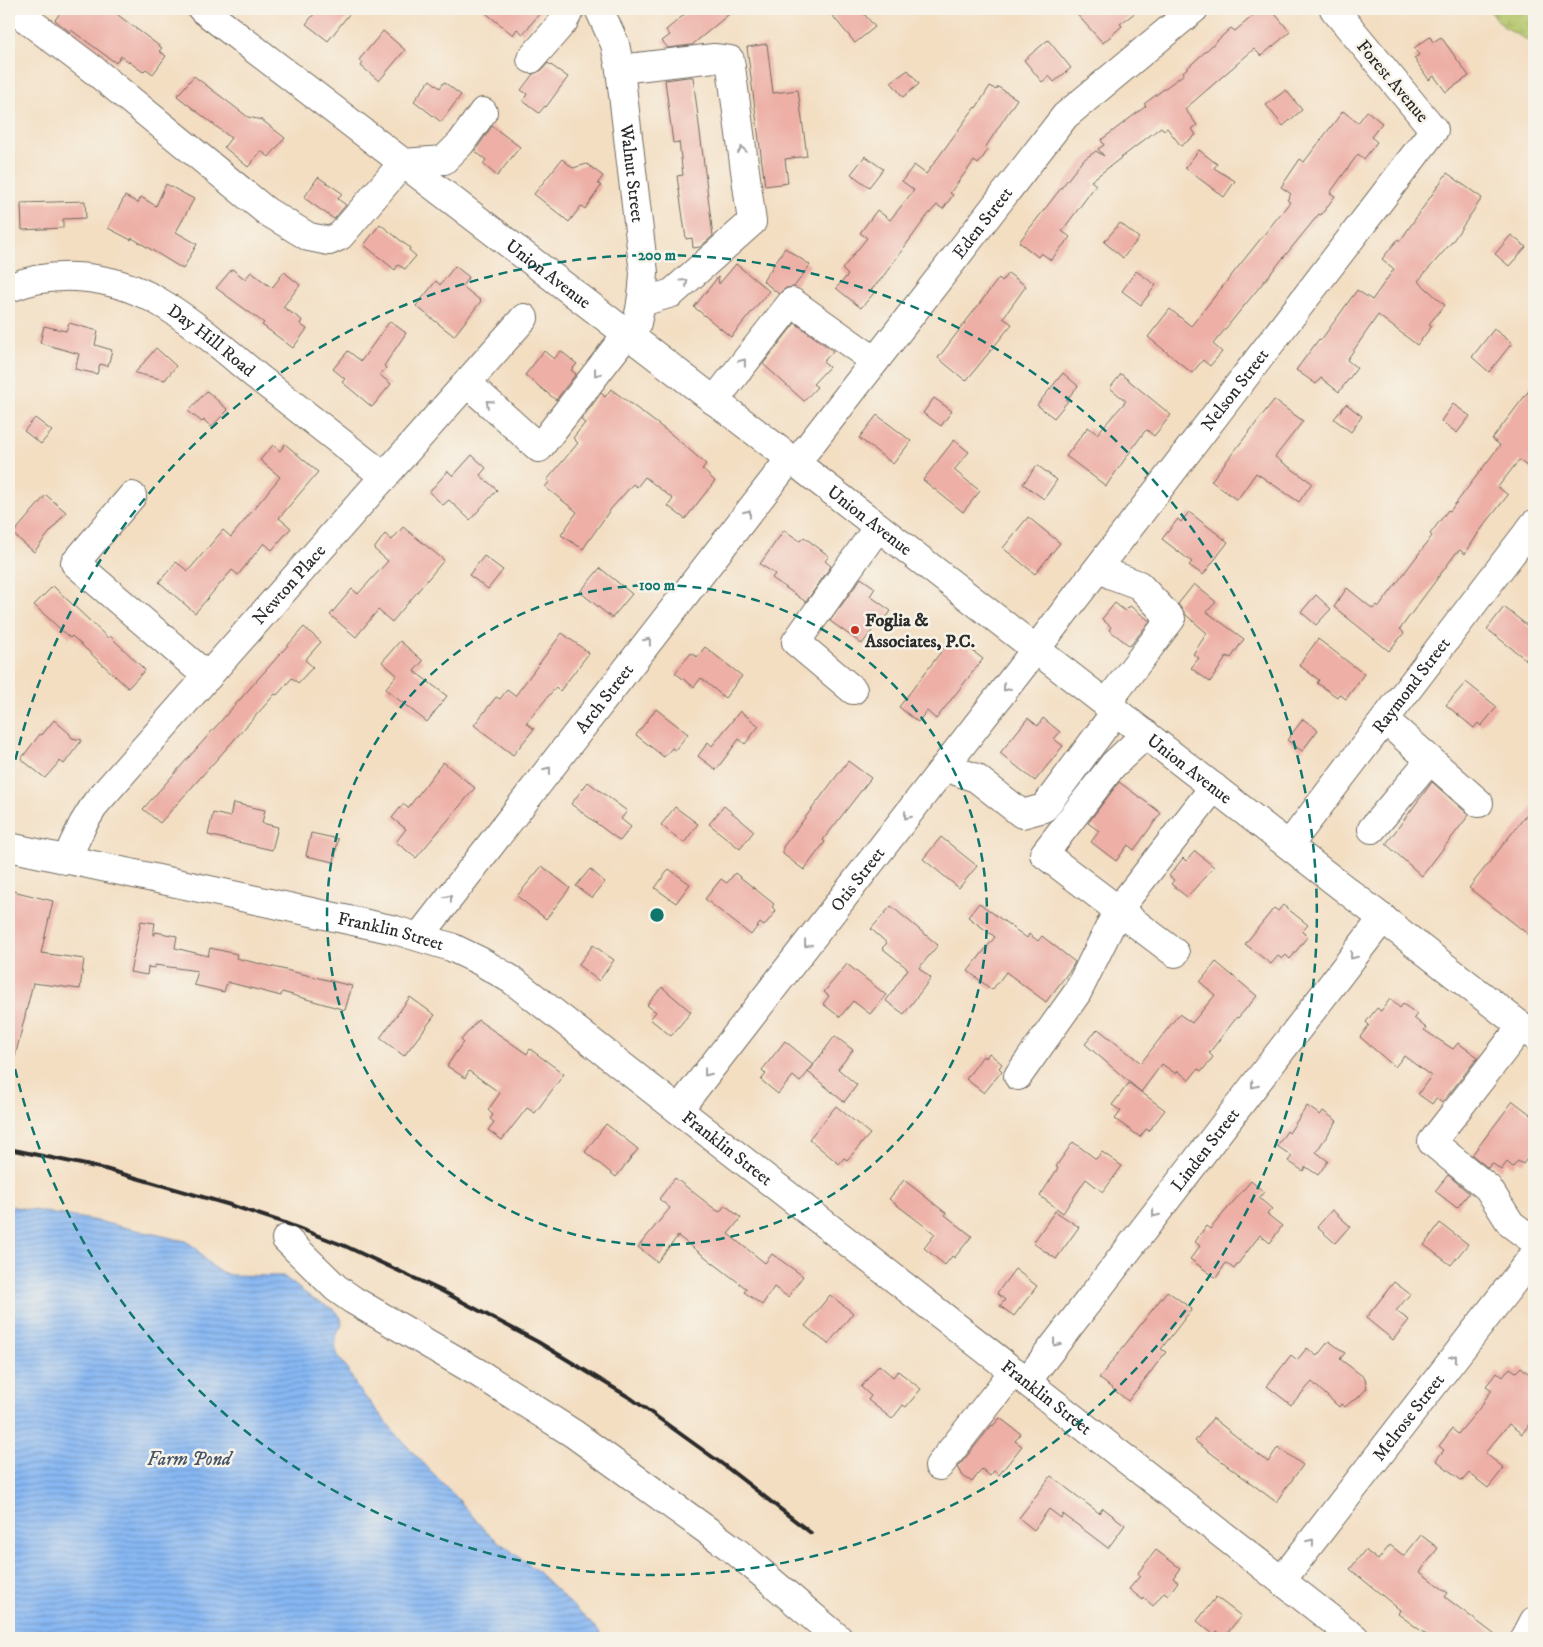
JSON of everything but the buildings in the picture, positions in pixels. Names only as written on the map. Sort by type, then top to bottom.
[{"type":"street","points":[[13,9],[95,71],[266,211],[309,237],[329,242],[340,236],[403,163],[444,160],[461,144],[483,112]]},
{"type":"street","name":"Union Avenue","points":[[202,9],[793,461],[1528,1031]]},
{"type":"street","points":[[531,59],[564,21],[570,9]]},
{"type":"street","name":"Eden Street","points":[[793,461],[875,361],[1065,116],[1194,9]]},
{"type":"street","name":"Forest Avenue","points":[[1334,9],[1434,130]]},
{"type":"street","name":"Walnut Street","points":[[467,383],[539,448],[629,337],[639,319],[644,273],[620,69],[608,13]]},
{"type":"street","points":[[620,69],[714,58],[730,60],[752,222],[672,294],[642,302]]},
{"type":"street","name":"Nelson Street","points":[[1036,649],[1434,130]]},
{"type":"street","name":"Day Hill Road","points":[[9,288],[24,282],[44,278],[82,277],[119,285],[155,299],[195,326],[385,477]]},
{"type":"street","points":[[714,401],[792,302],[875,361]]},
{"type":"street","name":"Newton Place","points":[[66,860],[83,824],[96,803],[524,318]]},
{"type":"street","name":"Arch Street","points":[[419,936],[793,461]]},
{"type":"street","points":[[132,496],[75,563],[208,676]]},
{"type":"street","name":"Raymond Street","points":[[1289,845],[1534,524]]},
{"type":"street","points":[[854,690],[796,642],[878,527]]},
{"type":"street","points":[[945,767],[976,778],[1022,814],[1044,808],[1171,619],[1139,585],[1100,567]]},
{"type":"street","name":"Otis Street","points":[[679,1109],[1036,649]]},
{"type":"street","points":[[1385,720],[1479,803]]},
{"type":"street","points":[[1146,734],[1113,765],[1044,854],[1175,953]]},
{"type":"street","points":[[1372,829],[1430,760]]},
{"type":"street","points":[[1018,1076],[1077,993],[1118,910],[1214,787]]},
{"type":"street","name":"Franklin Street","points":[[9,847],[364,922],[419,936],[450,947],[480,961],[512,980],[679,1109],[1355,1638]]},
{"type":"street","name":"Linden Street","points":[[940,1466],[1020,1376],[1383,918]]},
{"type":"street","points":[[1528,1031],[1432,1142],[1488,1188],[1511,1224],[1534,1242]]},
{"type":"street","points":[[286,1239],[336,1288],[353,1300],[480,1374],[574,1434],[738,1553],[838,1638]]},
{"type":"street","name":"Melrose Street","points":[[1282,1580],[1534,1255]]},
{"type":"street","points":[[1525,1638],[1534,1621]]},
{"type":"green space","points":[[1488,9],[1534,9],[1534,44],[1504,27]]},
{"type":"water","name":"Farm Pond","points":[[9,1206],[92,1220],[185,1241],[196,1248],[205,1260],[217,1270],[229,1275],[283,1276],[313,1299],[335,1310],[341,1318],[342,1325],[337,1334],[335,1346],[338,1356],[356,1386],[403,1442],[459,1500],[486,1532],[535,1569],[606,1638],[9,1638]]},
{"type":"railway","points":[[9,1149],[105,1169],[227,1204],[285,1223],[345,1246],[442,1291],[538,1342],[632,1399],[725,1466],[811,1533]]},
{"type":"place","name":"Foglia & Associates, P.C.","points":[[855,630]]}]
